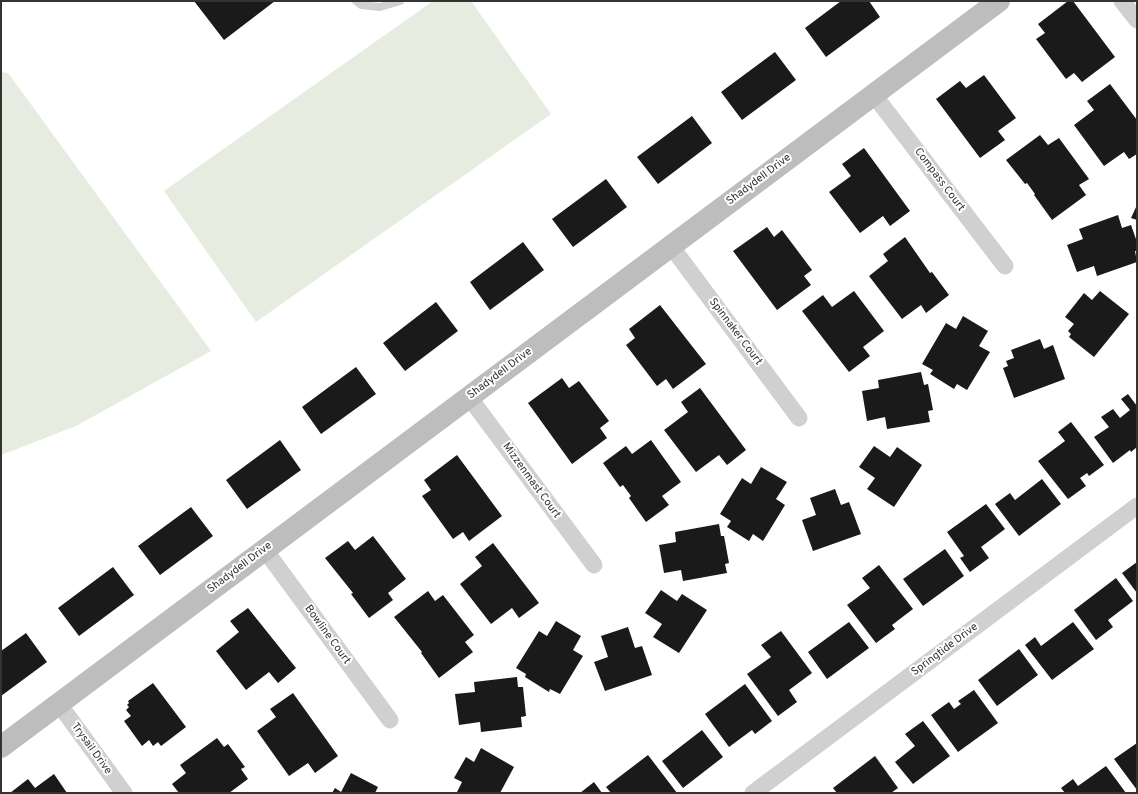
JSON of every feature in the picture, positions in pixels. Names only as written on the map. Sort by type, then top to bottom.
[{"type":"street","name":"Shadydell Drive","points":[[1,747],[999,1]]},
{"type":"street","points":[[1122,1],[1137,20]]},
{"type":"street","name":"Compass Court","points":[[874,95],[1004,266]]},
{"type":"street","name":"Spinnaker Court","points":[[671,246],[799,418]]},
{"type":"street","name":"Mizzenmast Court","points":[[469,397],[594,565]]},
{"type":"street","name":"Springtide Drive","points":[[752,793],[1137,506]]},
{"type":"street","name":"Bowline Court","points":[[265,550],[390,720]]},
{"type":"street","name":"Trysail Drive","points":[[59,704],[124,793]]},
{"type":"lane","points":[[356,1],[361,5],[380,7],[397,4],[400,1]]},
{"type":"shaded area","points":[[433,1],[471,1],[551,114],[256,322],[164,191]]},
{"type":"shaded area","points":[[1,72],[8,73],[211,351],[76,426],[1,455]]},
{"type":"building","points":[[194,1],[275,1],[224,40]]},
{"type":"building","points":[[841,1],[869,1],[880,17],[826,57],[805,28]]},
{"type":"building","points":[[1068,1],[1073,1],[1115,57],[1082,82],[1074,73],[1066,79],[1036,39],[1045,33],[1038,24]]},
{"type":"building","points":[[775,52],[796,80],[742,120],[721,92]]},
{"type":"building","points":[[984,75],[1016,118],[998,131],[1005,140],[980,158],[936,99],[960,81],[966,88]]},
{"type":"building","points":[[1110,84],[1137,120],[1137,154],[1129,159],[1124,152],[1104,166],[1074,125],[1094,110],[1087,101]]},
{"type":"building","points":[[692,116],[712,143],[658,184],[637,157]]},
{"type":"building","points":[[1040,135],[1048,145],[1059,138],[1089,179],[1079,185],[1086,195],[1052,220],[1027,183],[1025,184],[1006,160]]},
{"type":"building","points":[[864,148],[910,211],[890,226],[883,216],[860,233],[829,192],[851,176],[842,164]]},
{"type":"building","points":[[606,179],[627,207],[573,247],[552,219]]},
{"type":"building","points":[[1137,205],[1137,220],[1131,218]]},
{"type":"building","points":[[1118,215],[1122,228],[1131,225],[1137,242],[1137,251],[1135,251],[1137,262],[1097,276],[1094,266],[1077,272],[1067,245],[1083,239],[1079,229]]},
{"type":"building","points":[[767,227],[774,237],[782,230],[812,270],[804,276],[811,285],[777,310],[733,251]]},
{"type":"building","points":[[905,237],[930,273],[932,272],[949,295],[926,313],[921,305],[902,319],[869,276],[888,261],[883,254]]},
{"type":"building","points":[[523,242],[544,270],[490,310],[470,282]]},
{"type":"building","points":[[854,291],[884,331],[863,347],[870,356],[849,372],[802,311],[823,295],[832,307]]},
{"type":"building","points":[[1100,291],[1129,314],[1094,357],[1069,337],[1071,334],[1068,331],[1074,324],[1065,317],[1084,293],[1092,300]]},
{"type":"building","points":[[436,302],[458,331],[405,371],[383,343]]},
{"type":"building","points":[[660,305],[706,364],[673,389],[666,379],[657,386],[626,345],[635,338],[629,329]]},
{"type":"building","points":[[963,316],[988,331],[979,346],[990,352],[967,390],[957,384],[954,389],[930,374],[933,370],[922,364],[946,323],[956,329]]},
{"type":"building","points":[[1040,339],[1044,349],[1053,345],[1065,379],[1014,398],[1003,368],[1008,366],[1006,361],[1014,358],[1011,350]]},
{"type":"building","points":[[356,367],[376,394],[321,434],[302,407]]},
{"type":"building","points":[[921,372],[924,385],[928,384],[933,410],[928,411],[930,422],[887,429],[885,417],[867,421],[862,391],[879,388],[878,380]]},
{"type":"building","points":[[562,378],[569,388],[579,381],[609,421],[600,428],[607,438],[572,464],[528,403]]},
{"type":"building","points":[[700,388],[746,450],[727,465],[719,455],[696,472],[664,430],[688,412],[681,402]]},
{"type":"building","points":[[1128,394],[1137,406],[1137,447],[1131,452],[1130,450],[1113,463],[1094,437],[1109,427],[1101,417],[1113,409],[1120,418],[1130,410],[1121,399]]},
{"type":"building","points":[[1071,422],[1104,465],[1089,476],[1087,473],[1080,478],[1086,486],[1068,499],[1038,461],[1065,441],[1058,432]]},
{"type":"building","points":[[280,440],[301,470],[247,509],[226,480]]},
{"type":"building","points":[[651,440],[681,482],[662,496],[669,505],[646,522],[629,498],[631,496],[623,485],[620,487],[603,463],[626,446],[632,454]]},
{"type":"building","points":[[874,446],[890,457],[897,447],[922,465],[894,507],[867,489],[875,478],[859,467]]},
{"type":"building","points":[[457,455],[502,516],[469,541],[463,532],[453,539],[422,496],[431,490],[424,480]]},
{"type":"building","points":[[761,467],[787,482],[776,499],[785,505],[763,541],[753,534],[749,541],[727,527],[731,521],[720,514],[742,478],[751,484]]},
{"type":"building","points":[[1042,479],[1061,504],[1019,536],[995,504],[1010,493],[1015,500]]},
{"type":"building","points":[[835,489],[841,505],[849,502],[861,534],[813,551],[802,520],[816,515],[810,498]]},
{"type":"building","points":[[986,504],[1005,529],[981,547],[989,558],[970,572],[960,558],[964,556],[947,532]]},
{"type":"building","points":[[191,507],[213,536],[160,575],[138,546]]},
{"type":"building","points":[[719,524],[721,536],[724,536],[729,563],[725,564],[727,573],[683,581],[681,570],[664,573],[659,545],[676,542],[675,532]]},
{"type":"building","points":[[373,536],[406,579],[388,593],[393,600],[369,618],[351,594],[353,593],[325,558],[348,541],[355,550]]},
{"type":"building","points":[[493,543],[539,603],[519,618],[512,608],[491,624],[460,584],[482,566],[475,557]]},
{"type":"building","points":[[945,549],[964,576],[923,606],[903,579]]},
{"type":"building","points":[[1137,562],[1137,593],[1122,573]]},
{"type":"building","points":[[879,565],[913,609],[892,625],[895,629],[876,643],[847,605],[870,588],[862,578]]},
{"type":"building","points":[[113,567],[134,595],[79,636],[58,608]]},
{"type":"building","points":[[1116,578],[1133,601],[1108,620],[1113,627],[1096,640],[1074,610]]},
{"type":"building","points":[[661,590],[677,601],[682,594],[707,610],[679,653],[653,637],[662,624],[645,613]]},
{"type":"building","points":[[428,591],[435,601],[443,595],[474,635],[465,642],[473,652],[439,678],[421,653],[422,652],[394,617]]},
{"type":"building","points":[[248,608],[296,668],[278,683],[269,672],[246,690],[216,651],[239,632],[230,621]]},
{"type":"building","points":[[556,621],[581,636],[573,650],[583,656],[560,694],[550,689],[549,692],[525,677],[526,674],[516,668],[539,631],[547,636]]},
{"type":"building","points":[[849,622],[869,648],[827,679],[808,652]]},
{"type":"building","points":[[1073,622],[1094,649],[1052,680],[1025,645],[1035,637],[1041,646]]},
{"type":"building","points":[[628,627],[635,648],[642,646],[652,675],[605,691],[594,662],[608,657],[601,636]]},
{"type":"building","points":[[781,631],[812,673],[789,690],[797,702],[778,716],[747,674],[771,657],[761,645]]},
{"type":"building","points":[[26,633],[47,662],[1,696],[1,651]]},
{"type":"building","points":[[1019,649],[1038,675],[997,706],[978,680]]},
{"type":"building","points":[[517,677],[518,687],[523,687],[526,716],[521,717],[522,727],[481,732],[480,722],[459,725],[455,694],[475,692],[474,682]]},
{"type":"building","points":[[153,683],[186,727],[161,746],[158,742],[153,746],[149,740],[142,746],[124,721],[131,716],[126,710],[129,707],[127,705],[129,703],[128,701]]},
{"type":"building","points":[[745,684],[772,721],[755,734],[752,730],[729,747],[705,714]]},
{"type":"building","points":[[974,690],[998,723],[958,752],[931,715],[949,702],[954,709],[961,704],[958,701]]},
{"type":"building","points":[[293,693],[338,756],[315,773],[308,763],[289,776],[257,731],[276,717],[270,709]]},
{"type":"building","points":[[923,721],[950,756],[913,784],[895,762],[915,746],[905,734]]},
{"type":"building","points":[[702,730],[723,757],[683,788],[662,761]]},
{"type":"building","points":[[217,738],[224,747],[228,744],[245,767],[241,769],[248,779],[229,793],[179,793],[172,784],[186,773],[180,765]]},
{"type":"building","points":[[1137,743],[1137,790],[1114,759]]},
{"type":"building","points":[[481,748],[514,767],[500,793],[458,793],[457,792],[462,782],[454,778],[466,757],[474,762]]},
{"type":"building","points":[[648,755],[677,793],[611,793],[606,787]]},
{"type":"building","points":[[875,756],[898,788],[891,793],[837,793],[833,788]]},
{"type":"building","points":[[1106,766],[1126,793],[1065,793],[1061,788],[1073,779],[1078,786]]},
{"type":"building","points":[[351,773],[378,787],[375,793],[332,793],[335,788],[341,792]]},
{"type":"building","points":[[54,774],[67,793],[10,793],[28,779],[35,788]]},
{"type":"building","points":[[594,782],[602,793],[580,793]]}]
